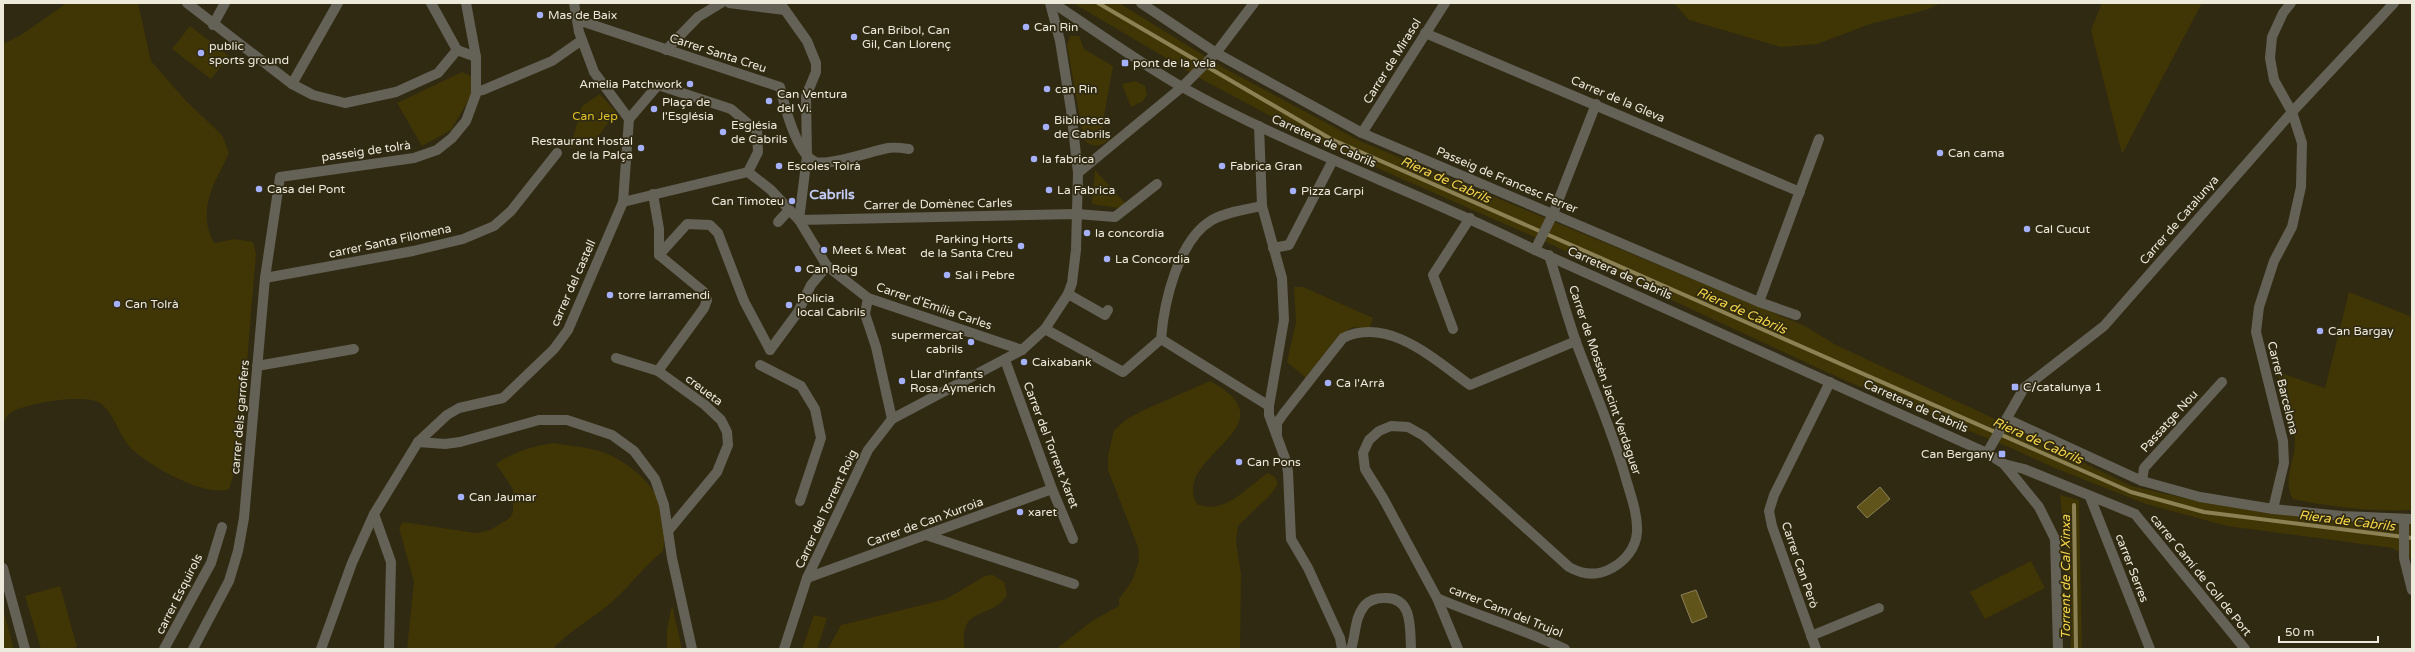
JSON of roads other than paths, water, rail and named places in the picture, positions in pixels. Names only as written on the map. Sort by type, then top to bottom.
[{"type":"street","points":[[187,3],[213,25],[292,84],[314,94],[345,103],[396,92],[438,73],[457,50]]},
{"type":"street","points":[[213,25],[225,3]]},
{"type":"street","points":[[292,84],[338,3]]},
{"type":"street","points":[[431,3],[457,50],[476,57]]},
{"type":"street","name":"passeig de tolrà","points":[[280,177],[414,158],[437,150],[452,138],[466,121],[476,91],[476,57],[466,3]]},
{"type":"street","points":[[574,3],[582,40],[594,72],[629,119],[658,85],[730,109],[755,128],[758,138],[758,152],[748,172],[623,202]]},
{"type":"street","points":[[666,50],[698,17],[721,3]]},
{"type":"street","points":[[729,3],[782,6],[807,41],[816,63],[816,72],[806,96],[807,156],[799,220]]},
{"type":"street","name":"Carrer del Torrent Roig","points":[[784,649],[807,578],[868,450],[892,420],[1022,350],[1045,329],[1068,294],[1072,283],[1076,250],[1078,173],[1071,110],[1061,49],[1050,3]]},
{"type":"street","name":"Carretera de Cabrils","points":[[1053,3],[1182,87],[1259,126],[1333,160],[1537,246],[1549,255],[1987,452],[2004,464],[2039,507],[2055,539],[2058,649]]},
{"type":"street","name":"Passeig de Francesc Ferrer","points":[[1141,3],[1213,56],[1362,133],[1551,218],[1759,302],[1796,315]]},
{"type":"street","points":[[1078,173],[1182,87],[1213,56],[1254,3]]},
{"type":"street","name":"Carrer de Mirasol","points":[[1362,133],[1445,3]]},
{"type":"street","name":"Carrer Barcelona","points":[[2273,508],[2284,463],[2283,441],[2256,332],[2259,307],[2274,261],[2292,227],[2301,186],[2302,143],[2292,112],[2274,80],[2270,58],[2272,37],[2283,13],[2291,3]]},
{"type":"street","name":"Carrer de Catalunya","points":[[1987,452],[2024,388],[2104,326],[2292,112],[2394,3]]},
{"type":"street","name":"Carrer Santa Creu","points":[[578,20],[780,87],[788,120],[807,156]]},
{"type":"street","name":"Carrer de la Gleva","points":[[1425,33],[1596,104],[1800,192]]},
{"type":"street","points":[[476,91],[483,90],[552,61],[582,40]]},
{"type":"street","points":[[1537,246],[1551,218],[1596,104]]},
{"type":"street","name":"carrer del castell","points":[[374,514],[418,442],[452,410],[502,398],[554,349],[568,330],[623,202],[629,119]]},
{"type":"street","points":[[1259,126],[1262,206],[1282,278],[1284,320],[1269,406],[1269,415],[1277,435],[1288,472],[1291,539],[1318,589],[1340,638],[1342,649]]},
{"type":"street","points":[[1759,302],[1819,139]]},
{"type":"street","points":[[807,156],[817,162],[845,159],[890,147],[909,149]]},
{"type":"street","name":"carrer Santa Filomena","points":[[265,278],[413,252],[469,237],[494,226],[511,211],[557,153]]},
{"type":"street","points":[[1076,160],[1088,164]]},
{"type":"street","points":[[1273,248],[1289,245],[1333,160]]},
{"type":"street","name":"Carrer d'Emília Carles","points":[[748,172],[799,220],[827,266],[868,298],[1022,350]]},
{"type":"street","name":"carrer dels garrofers","points":[[193,649],[229,581],[238,551],[244,518],[265,278],[280,177]]},
{"type":"street","name":"Carrer de Domènec Carles","points":[[799,220],[1077,214],[1115,217],[1157,184]]},
{"type":"street","points":[[653,194],[659,229],[659,255]]},
{"type":"street","points":[[1045,329],[1123,372],[1161,339],[1166,305],[1179,264],[1194,234],[1213,220],[1241,210],[1262,206]]},
{"type":"street","points":[[778,222],[789,210]]},
{"type":"street","points":[[1453,329],[1433,275],[1470,218]]},
{"type":"street","points":[[659,255],[687,224],[710,225],[718,233],[744,301],[770,350],[798,312],[811,285],[827,266]]},
{"type":"street","points":[[658,371],[704,308],[707,300],[704,292],[659,255]]},
{"type":"street","name":"Carrer de Mossèn Jacint Verdaguer","points":[[1458,649],[1437,598],[1398,525],[1365,469],[1363,453],[1369,440],[1379,431],[1391,426],[1408,427],[1424,436],[1569,567],[1580,573],[1594,574],[1607,571],[1620,564],[1633,549],[1637,532],[1634,506],[1614,438],[1576,341],[1549,255]]},
{"type":"street","points":[[1068,294],[1105,315],[1108,310]]},
{"type":"street","points":[[868,298],[865,314],[876,347],[892,420]]},
{"type":"street","points":[[1277,435],[1278,423],[1284,413],[1343,338],[1356,331],[1402,338],[1470,385],[1576,341]]},
{"type":"street","points":[[1161,339],[1269,406]]},
{"type":"street","points":[[257,366],[354,349]]},
{"type":"street","name":"creueta","points":[[616,358],[658,371],[705,405],[721,420],[727,432],[728,445],[717,472],[668,531]]},
{"type":"street","name":"Carrer del Torrent Xaret","points":[[1005,360],[1052,489],[1073,539]]},
{"type":"street","points":[[760,365],[801,386],[815,409],[821,438],[800,501]]},
{"type":"street","name":"Carrer Can Però","points":[[1816,649],[1772,526],[1769,511],[1774,495],[1830,382]]},
{"type":"street","name":"Passatge Nou","points":[[2142,482],[2144,468],[2222,382]]},
{"type":"street","points":[[418,442],[445,444],[460,442],[539,420],[567,420],[589,426],[612,435],[634,451],[655,479],[664,504],[692,649]]},
{"type":"street","points":[[2005,422],[2142,482],[2200,497],[2273,508],[2408,519],[2404,530],[2404,558],[2412,590]]},
{"type":"street","name":"carrer Camí de Coll de Port","points":[[2004,464],[2024,469],[2135,514],[2245,649]]},
{"type":"street","name":"Carrer de Can Xurroia","points":[[807,578],[1052,489]]},
{"type":"street","name":"carrer Serres","points":[[2090,497],[2150,649]]},
{"type":"street","points":[[321,649],[352,563],[374,514]]},
{"type":"street","points":[[374,514],[391,562],[389,649]]},
{"type":"street","name":"carrer Esquirols","points":[[164,649],[211,563],[222,527]]},
{"type":"street","points":[[926,535],[1074,584]]},
{"type":"street","points":[[3,568],[25,649]]},
{"type":"street","points":[[1351,649],[1357,619],[1365,605],[1375,598],[1386,597],[1399,601],[1406,607],[1410,620],[1411,649]]},
{"type":"street","name":"carrer Camí del Trujol","points":[[1437,598],[1480,616],[1532,633],[1565,649]]},
{"type":"street","points":[[1811,636],[1879,608]]},
{"type":"waterway","name":"Riera de Cabrils","points":[[1098,3],[1331,139],[2131,492],[2204,512],[2412,538]]},
{"type":"waterway","name":"Torrent de Cal Xinxa","points":[[2074,505],[2076,649]]},
{"type":"place","name":"Mas de Baix","points":[[540,15]]},
{"type":"place","name":"Can Rin","points":[[1026,27]]},
{"type":"place","name":"Can Bribol, Can Gil, Can Llorenç","points":[[854,37]]},
{"type":"place","name":"public sports ground","points":[[201,53]]},
{"type":"place","name":"pont de la vela","points":[[1125,63]]},
{"type":"place","name":"Amelia Patchwork","points":[[690,84]]},
{"type":"place","name":"can Rin","points":[[1047,89]]},
{"type":"place","name":"Can Ventura del Vi.","points":[[769,101]]},
{"type":"place","name":"Plaça de l'Església","points":[[654,109]]},
{"type":"place","name":"Biblioteca de Cabrils","points":[[1046,127]]},
{"type":"place","name":"Església de Cabrils","points":[[723,132]]},
{"type":"place","name":"Restaurant Hostal de la Palça","points":[[641,148]]},
{"type":"place","name":"Can cama","points":[[1940,153]]},
{"type":"place","name":"la fabrica","points":[[1034,159]]},
{"type":"place","name":"Escoles Tolrà","points":[[779,166]]},
{"type":"place","name":"Fabrica Gran","points":[[1222,166]]},
{"type":"place","name":"Casa del Pont","points":[[259,189]]},
{"type":"place","name":"La Fabrica","points":[[1049,190]]},
{"type":"place","name":"Pizza Carpi","points":[[1293,191]]},
{"type":"place","name":"Can Timoteu","points":[[792,201]]},
{"type":"place","name":"Cal Cucut","points":[[2027,229]]},
{"type":"place","name":"la concordia","points":[[1087,233]]},
{"type":"place","name":"Parking Horts de la Santa Creu","points":[[1021,246]]},
{"type":"place","name":"Meet & Meat","points":[[824,250]]},
{"type":"place","name":"La Concordia","points":[[1107,259]]},
{"type":"place","name":"Can Roig","points":[[798,269]]},
{"type":"place","name":"Sal i Pebre","points":[[947,275]]},
{"type":"place","name":"torre larramendi","points":[[610,295]]},
{"type":"place","name":"Can Tolrà","points":[[117,304]]},
{"type":"place","name":"Policia local Cabrils","points":[[789,305]]},
{"type":"place","name":"Can Bargay","points":[[2320,331]]},
{"type":"place","name":"supermercat cabrils","points":[[971,342]]},
{"type":"place","name":"Caixabank","points":[[1024,362]]},
{"type":"place","name":"Llar d'infants Rosa Aymerich","points":[[902,381]]},
{"type":"place","name":"Ca l'Arrà","points":[[1328,383]]},
{"type":"place","name":"C/catalunya 1","points":[[2015,387]]},
{"type":"place","name":"Can Bergany","points":[[2002,454]]},
{"type":"place","name":"Can Pons","points":[[1239,462]]},
{"type":"place","name":"Can Jaumar","points":[[461,497]]},
{"type":"place","name":"xaret","points":[[1020,512]]},
{"type":"district","name":"Cabrils","points":[[832,194]]},
{"type":"park label","name":"Can Jep","points":[[595,116]]}]
